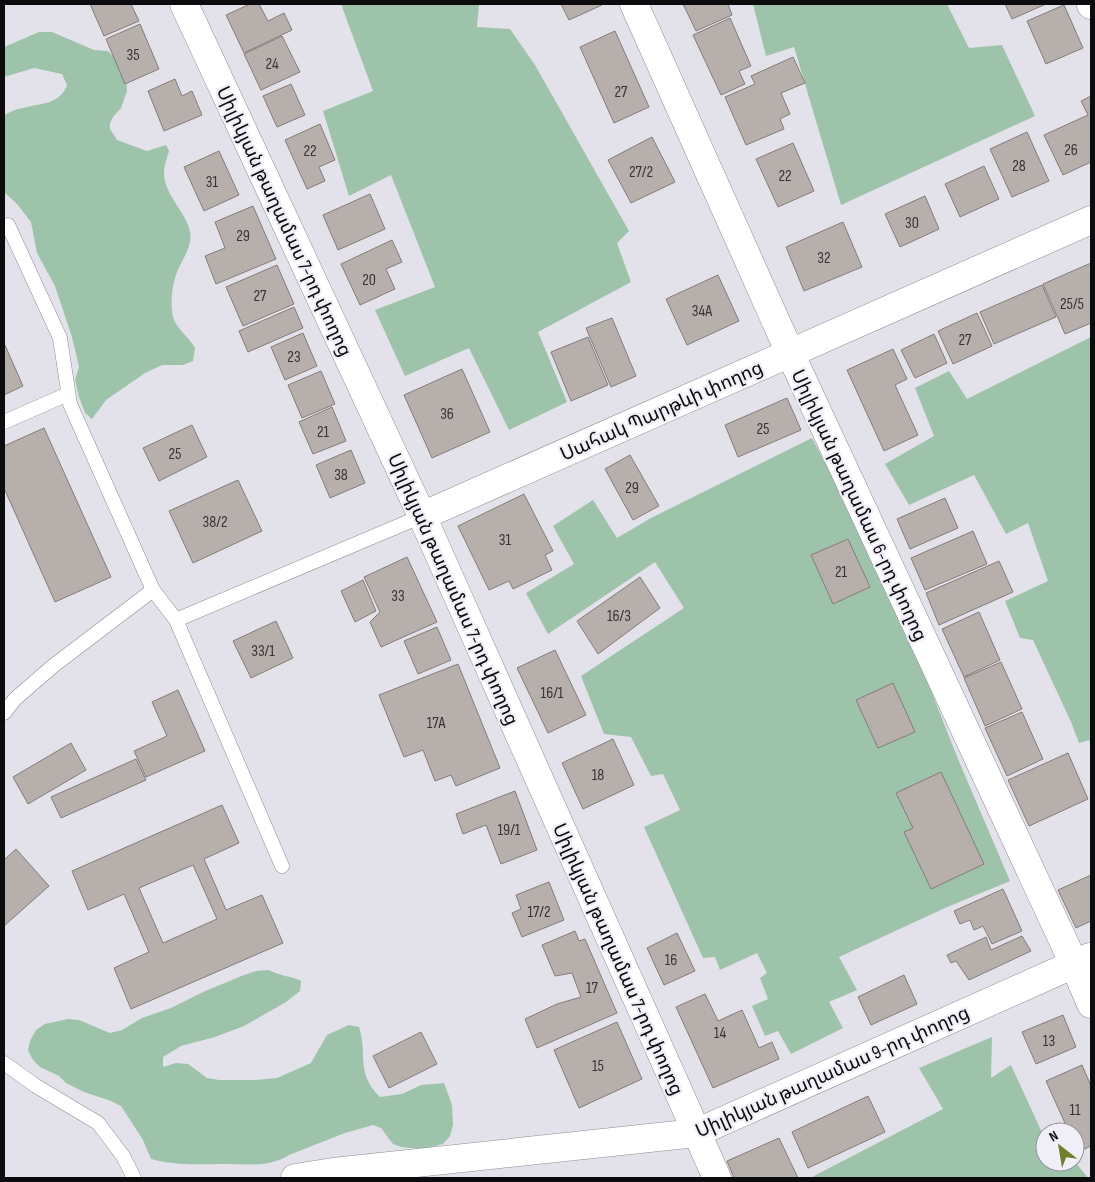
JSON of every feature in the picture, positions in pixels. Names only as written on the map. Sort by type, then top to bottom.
[{"type":"street","name":"Սիլիկյան թաղամաս 7-րդ փողոց","points":[[184,4],[422,516],[717,1178]]},
{"type":"street","name":"Սիլիկյան թաղամաս 6-րդ փողոց","points":[[634,4],[790,353],[1083,960],[1091,1004]]},
{"type":"street","name":"Սահակ Պարթևի փողոց","points":[[422,516],[1091,220]]},
{"type":"street","name":"Սիլիկյան թաղամաս 9-րդ փողոց","points":[[295,1178],[333,1172],[696,1133],[1083,960]]},
{"type":"lane","points":[[8,225],[60,338],[70,404],[153,590],[176,620],[282,866]]},
{"type":"lane","points":[[4,422],[68,394]]},
{"type":"lane","points":[[176,620],[422,516]]},
{"type":"lane","points":[[4,714],[15,698],[53,666],[153,590]]},
{"type":"lane","points":[[4,1062],[36,1086],[98,1123],[123,1156],[134,1178]]},
{"type":"green space","points":[[341,4],[479,4],[477,27],[510,29],[535,65],[629,231],[617,243],[631,282],[538,332],[567,402],[509,430],[469,348],[405,376],[375,310],[435,287],[391,175],[349,196],[323,111],[373,91]]},
{"type":"green space","points":[[753,4],[947,4],[969,48],[1002,45],[1035,116],[841,205],[794,47],[766,56]]},
{"type":"green space","points":[[39,32],[52,32],[94,50],[108,51],[113,56],[126,78],[127,91],[121,108],[110,123],[110,129],[117,140],[147,151],[166,145],[169,151],[164,167],[165,181],[171,196],[188,224],[191,237],[189,247],[177,272],[172,294],[172,306],[175,322],[195,348],[193,361],[183,365],[162,365],[145,373],[106,400],[92,419],[85,413],[79,397],[75,380],[79,367],[72,337],[55,286],[37,253],[31,222],[17,204],[4,192],[4,115],[18,109],[54,100],[64,92],[67,85],[62,74],[34,68],[4,77],[4,47]]},
{"type":"green space","points":[[1091,337],[1091,745],[1089,740],[1079,743],[1033,640],[1020,638],[1005,601],[1048,581],[1028,523],[1006,534],[974,475],[909,505],[885,464],[934,436],[915,388],[949,371],[967,399]]},
{"type":"green space","points":[[812,438],[864,537],[913,645],[958,759],[1010,881],[945,908],[839,957],[857,990],[829,1002],[843,1028],[791,1054],[778,1031],[765,1036],[752,1006],[768,999],[760,978],[767,973],[757,953],[720,970],[715,957],[703,958],[644,827],[680,810],[663,774],[651,776],[631,737],[604,734],[581,676],[684,608],[655,562],[548,634],[526,593],[574,564],[553,526],[593,500],[617,538],[651,518]]},
{"type":"green space","points":[[269,970],[301,981],[300,991],[286,1002],[244,1026],[215,1037],[181,1046],[163,1057],[163,1067],[176,1063],[188,1064],[207,1078],[219,1080],[277,1078],[311,1063],[327,1035],[349,1025],[359,1027],[363,1046],[363,1063],[367,1079],[380,1097],[402,1094],[421,1085],[444,1083],[452,1105],[453,1125],[450,1136],[443,1144],[422,1149],[401,1147],[393,1144],[381,1128],[373,1125],[345,1133],[265,1164],[188,1164],[151,1159],[143,1140],[121,1106],[66,1083],[59,1076],[40,1067],[33,1060],[28,1050],[36,1030],[45,1024],[68,1019],[79,1020],[110,1033],[122,1030],[142,1018],[171,1008],[244,975],[256,971]]},
{"type":"green space","points":[[992,1037],[991,1078],[1011,1065],[1037,1122],[1035,1122],[1035,1172],[1083,1172],[1088,1178],[810,1178],[943,1109],[919,1068]]},
{"type":"building","points":[[90,4],[131,4],[139,21],[104,36]]},
{"type":"building","points":[[250,4],[259,4],[268,21],[284,13],[292,30],[244,53],[226,15]]},
{"type":"building","points":[[561,4],[601,4],[602,5],[569,20]]},
{"type":"building","points":[[683,4],[728,4],[732,15],[696,31]]},
{"type":"building","points":[[1005,4],[1046,4],[1012,19]]},
{"type":"building","points":[[1064,5],[1083,48],[1046,64],[1027,21]]},
{"type":"building","points":[[730,18],[751,66],[739,71],[745,84],[721,95],[693,35]]},
{"type":"building","points":[[140,24],[159,69],[125,84],[106,39]]},
{"type":"building","points":[[615,31],[649,107],[614,123],[580,47]]},
{"type":"building","points":[[282,36],[300,72],[261,90],[244,54]]},
{"type":"building","points":[[793,57],[805,83],[781,93],[790,114],[780,119],[784,129],[746,145],[725,97],[755,84],[751,76]]},
{"type":"building","points":[[175,79],[182,96],[192,91],[202,115],[164,131],[148,91]]},
{"type":"building","points":[[291,84],[305,115],[277,127],[263,96]]},
{"type":"building","points":[[1091,96],[1091,162],[1063,175],[1044,135],[1088,115],[1081,101]]},
{"type":"building","points":[[320,124],[335,160],[319,167],[325,181],[307,189],[285,140]]},
{"type":"building","points":[[1027,132],[1049,181],[1012,197],[990,149]]},
{"type":"building","points":[[652,137],[675,182],[631,203],[608,160]]},
{"type":"building","points":[[793,143],[814,191],[778,207],[756,159]]},
{"type":"building","points":[[219,151],[239,195],[204,211],[184,167]]},
{"type":"building","points":[[984,166],[999,199],[960,217],[945,184]]},
{"type":"building","points":[[370,194],[385,229],[338,250],[323,215]]},
{"type":"building","points":[[925,196],[939,229],[900,247],[885,214]]},
{"type":"building","points":[[253,206],[276,259],[216,284],[205,256],[225,248],[215,222]]},
{"type":"building","points":[[843,222],[862,267],[804,291],[786,247]]},
{"type":"building","points":[[392,240],[402,262],[386,269],[395,289],[360,305],[341,264]]},
{"type":"building","points":[[1091,263],[1091,323],[1065,334],[1043,284]]},
{"type":"building","points":[[277,265],[294,304],[243,326],[226,287]]},
{"type":"building","points":[[718,275],[739,321],[687,345],[666,299]]},
{"type":"building","points":[[1042,285],[1056,317],[994,344],[980,312]]},
{"type":"building","points":[[294,307],[303,328],[248,352],[239,331]]},
{"type":"building","points":[[977,313],[992,346],[953,364],[938,331]]},
{"type":"building","points":[[612,318],[636,376],[611,387],[586,328]]},
{"type":"building","points":[[303,333],[317,366],[285,380],[271,347]]},
{"type":"building","points":[[934,334],[947,363],[915,378],[901,350]]},
{"type":"building","points":[[588,337],[608,385],[571,401],[551,352]]},
{"type":"building","points":[[4,343],[23,386],[4,395]]},
{"type":"building","points":[[893,349],[907,379],[895,385],[918,435],[884,451],[847,370]]},
{"type":"building","points":[[462,369],[490,432],[432,458],[404,395]]},
{"type":"building","points":[[321,371],[335,404],[302,418],[288,385]]},
{"type":"building","points":[[787,398],[801,430],[738,457],[725,425]]},
{"type":"building","points":[[332,407],[346,441],[313,454],[299,422]]},
{"type":"building","points":[[192,425],[207,457],[159,481],[143,448]]},
{"type":"building","points":[[44,428],[111,577],[55,602],[4,488],[4,446]]},
{"type":"building","points":[[351,450],[365,483],[330,498],[316,465]]},
{"type":"building","points":[[630,455],[659,506],[633,520],[605,469]]},
{"type":"building","points":[[238,480],[262,531],[193,563],[169,511]]},
{"type":"building","points":[[524,494],[553,551],[545,555],[552,570],[513,589],[509,581],[489,590],[458,526]]},
{"type":"building","points":[[945,498],[958,528],[910,549],[897,519]]},
{"type":"building","points":[[973,531],[987,564],[925,590],[911,558]]},
{"type":"building","points":[[848,539],[870,587],[833,604],[811,555]]},
{"type":"building","points":[[407,557],[437,622],[381,647],[370,622],[380,612],[364,577]]},
{"type":"building","points":[[999,561],[1013,592],[939,625],[926,593]]},
{"type":"building","points":[[640,577],[660,608],[598,654],[577,621]]},
{"type":"building","points":[[363,580],[376,611],[355,622],[341,591]]},
{"type":"building","points":[[979,612],[1000,660],[964,677],[942,629]]},
{"type":"building","points":[[276,621],[293,658],[251,678],[233,641]]},
{"type":"building","points":[[437,627],[451,660],[418,674],[404,641]]},
{"type":"building","points":[[555,650],[586,715],[548,733],[517,668]]},
{"type":"building","points":[[1001,662],[1022,709],[985,726],[964,678]]},
{"type":"building","points":[[458,664],[500,768],[456,786],[451,775],[435,781],[423,750],[404,757],[379,695]]},
{"type":"building","points":[[893,683],[915,732],[878,748],[856,700]]},
{"type":"building","points":[[178,690],[205,751],[146,777],[134,751],[167,736],[152,702]]},
{"type":"building","points":[[1022,712],[1043,759],[1007,776],[985,728]]},
{"type":"building","points":[[613,739],[634,785],[583,809],[562,763]]},
{"type":"building","points":[[71,743],[86,770],[28,804],[13,777]]},
{"type":"building","points":[[1068,753],[1088,799],[1029,826],[1008,780]]},
{"type":"building","points":[[136,759],[146,780],[61,818],[51,797]]},
{"type":"building","points":[[941,772],[984,864],[931,889],[904,832],[913,828],[896,793]]},
{"type":"building","points":[[515,791],[537,850],[501,864],[486,825],[463,834],[456,814]]},
{"type":"building","points":[[222,805],[239,843],[204,859],[226,910],[262,895],[283,943],[131,1009],[114,968],[149,952],[124,894],[88,910],[72,871]],"holes":[[[193,865],[217,919],[163,943],[139,888]]]},
{"type":"building","points":[[16,849],[49,886],[4,926],[4,860]]},
{"type":"building","points":[[1091,875],[1091,921],[1076,928],[1058,890]]},
{"type":"building","points":[[549,882],[564,920],[522,937],[512,913],[521,909],[516,895]]},
{"type":"building","points":[[1003,889],[1022,931],[992,944],[983,926],[974,930],[970,920],[960,924],[954,911]]},
{"type":"building","points":[[575,931],[579,941],[585,939],[617,1013],[537,1048],[525,1019],[557,1004],[581,997],[572,973],[555,976],[542,945]]},
{"type":"building","points":[[677,933],[695,971],[664,985],[647,948]]},
{"type":"building","points":[[1022,936],[1031,951],[969,980],[956,961],[951,963],[947,955],[986,937],[991,950]]},
{"type":"building","points":[[904,975],[917,1004],[871,1025],[858,997]]},
{"type":"building","points":[[705,994],[718,1021],[742,1010],[759,1048],[772,1042],[779,1059],[713,1088],[676,1007]]},
{"type":"building","points":[[1063,1015],[1076,1047],[1036,1064],[1022,1032]]},
{"type":"building","points":[[617,1022],[642,1079],[579,1108],[554,1050]]},
{"type":"building","points":[[421,1032],[437,1064],[389,1088],[373,1056]]},
{"type":"building","points":[[1082,1065],[1091,1086],[1091,1146],[1085,1149],[1085,1122],[1064,1122],[1046,1081]]},
{"type":"building","points":[[868,1096],[885,1132],[808,1168],[792,1132]]},
{"type":"building","points":[[779,1138],[798,1178],[734,1178],[727,1161]]}]
